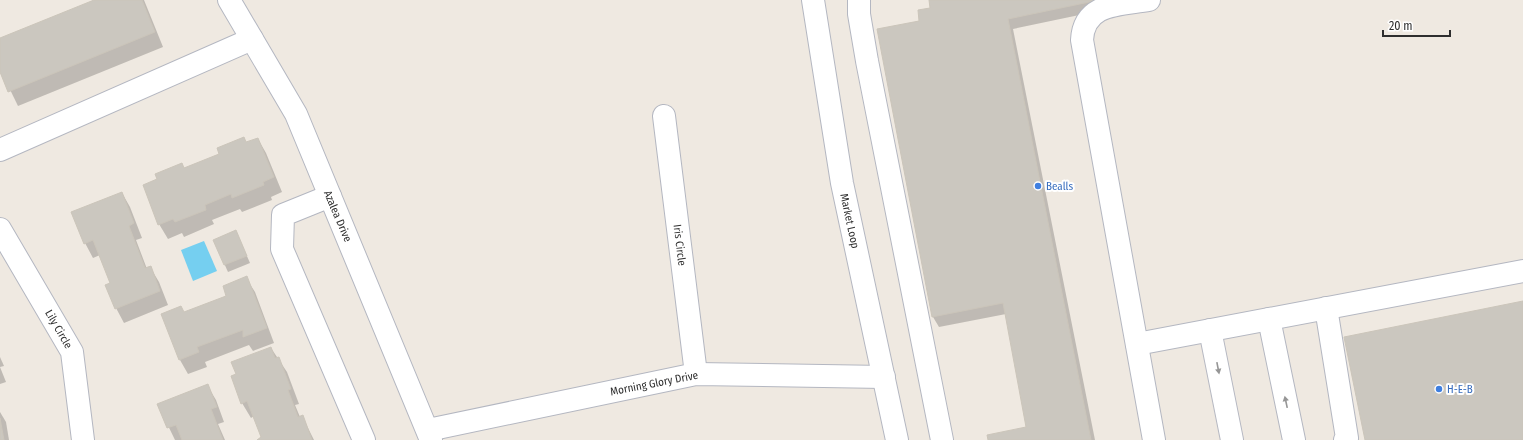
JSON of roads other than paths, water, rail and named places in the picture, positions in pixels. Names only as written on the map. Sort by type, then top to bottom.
[{"type":"street","name":"Azalea Drive","points":[[229,0],[296,114],[429,435]]},
{"type":"street","name":"Market Loop","points":[[813,0],[842,183],[897,440]]},
{"type":"street","points":[[859,0],[859,14],[866,61],[942,440]]},
{"type":"street","points":[[1149,0],[1099,10],[1086,22],[1082,40],[1154,440]]},
{"type":"street","points":[[0,150],[252,39]]},
{"type":"street","name":"Iris Circle","points":[[664,116],[696,374]]},
{"type":"street","points":[[330,196],[282,215],[282,249],[364,440]]},
{"type":"street","name":"Lily Circle","points":[[0,229],[72,352],[83,440]]},
{"type":"street","points":[[1137,344],[1523,271]]},
{"type":"street","points":[[1326,308],[1347,439]]},
{"type":"street","points":[[1269,319],[1294,440]]},
{"type":"street","points":[[1210,330],[1232,440]]},
{"type":"street","name":"Morning Glory Drive","points":[[429,435],[696,374],[884,377]]},
{"type":"water","points":[[204,241],[217,271],[193,281],[181,250]]},
{"type":"place","name":"Bealls","points":[[1038,186]]},
{"type":"place","name":"H-E-B","points":[[1439,389]]}]
